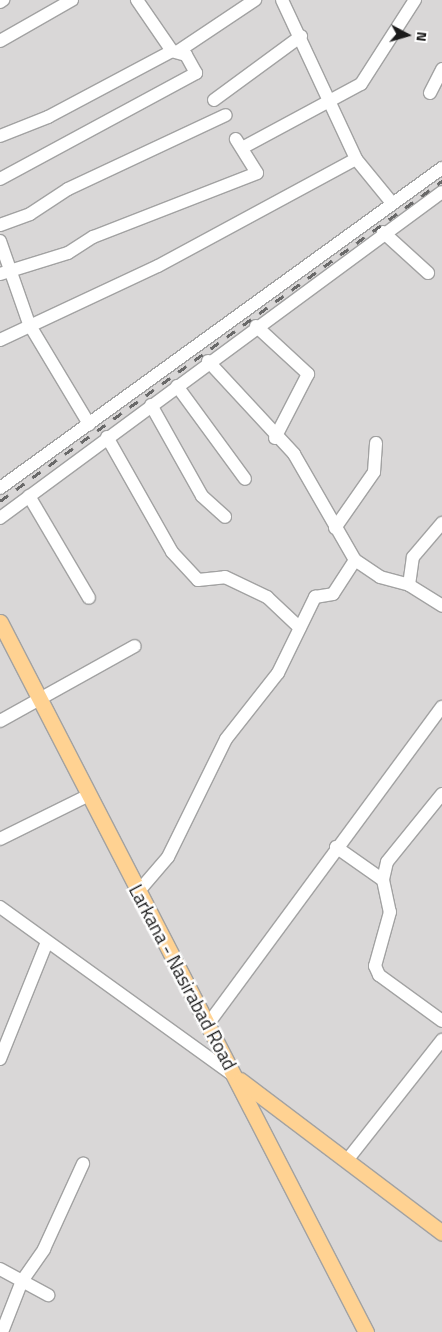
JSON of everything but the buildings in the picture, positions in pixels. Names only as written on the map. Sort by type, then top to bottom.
[{"type":"main road","name":"Larkana - Nasirabad Road","points":[[0,622],[86,796],[236,1077],[366,1332]]},
{"type":"main road","points":[[236,1077],[348,1159],[442,1233]]},
{"type":"street","points":[[0,41],[72,0]]},
{"type":"street","points":[[0,179],[196,73],[186,55],[174,52],[137,0]]},
{"type":"street","points":[[0,136],[48,117],[174,52],[255,0]]},
{"type":"street","points":[[282,0],[301,36],[356,159],[392,203]]},
{"type":"street","points":[[5,273],[68,253],[93,237],[258,173],[239,144],[330,102],[361,84],[415,0]]},
{"type":"street","points":[[214,100],[301,36]]},
{"type":"street","points":[[430,93],[442,69]]},
{"type":"street","points":[[0,225],[30,214],[68,189],[226,115]]},
{"type":"street","points":[[0,340],[29,324],[158,266],[356,159]]},
{"type":"street","points":[[0,488],[442,168]]},
{"type":"street","points":[[0,518],[383,232],[440,198]]},
{"type":"street","points":[[383,232],[428,273]]},
{"type":"street","points":[[0,241],[5,273],[29,324],[89,424]]},
{"type":"street","points":[[256,326],[308,374],[275,438]]},
{"type":"street","points":[[208,361],[275,438],[294,454],[354,560],[380,577],[409,585],[442,606]]},
{"type":"street","points":[[177,386],[246,479]]},
{"type":"street","points":[[151,405],[202,496],[226,517]]},
{"type":"street","points":[[107,437],[172,552],[198,580],[225,577],[267,597],[300,628]]},
{"type":"street","points":[[335,528],[374,472],[376,443]]},
{"type":"street","points":[[29,496],[89,598]]},
{"type":"street","points":[[409,585],[413,557],[442,523]]},
{"type":"street","points":[[138,892],[168,857],[226,739],[278,673],[315,597],[333,594],[354,560]]},
{"type":"street","points":[[0,721],[135,646]]},
{"type":"street","points":[[208,1024],[336,848],[442,707]]},
{"type":"street","points":[[442,794],[387,862],[383,880],[390,912],[376,966],[379,975],[442,1022]]},
{"type":"street","points":[[0,839],[86,796]]},
{"type":"street","points":[[336,848],[383,880]]},
{"type":"street","points":[[0,907],[236,1077]]},
{"type":"street","points":[[0,1058],[47,942]]},
{"type":"street","points":[[348,1159],[442,1040]]},
{"type":"street","points":[[2,1332],[22,1281],[44,1250],[83,1164]]},
{"type":"street","points":[[0,1269],[48,1295]]},
{"type":"shaded area","points":[[0,0],[442,0],[442,1332],[0,1332]]},
{"type":"railway","points":[[0,501],[442,181]]}]
